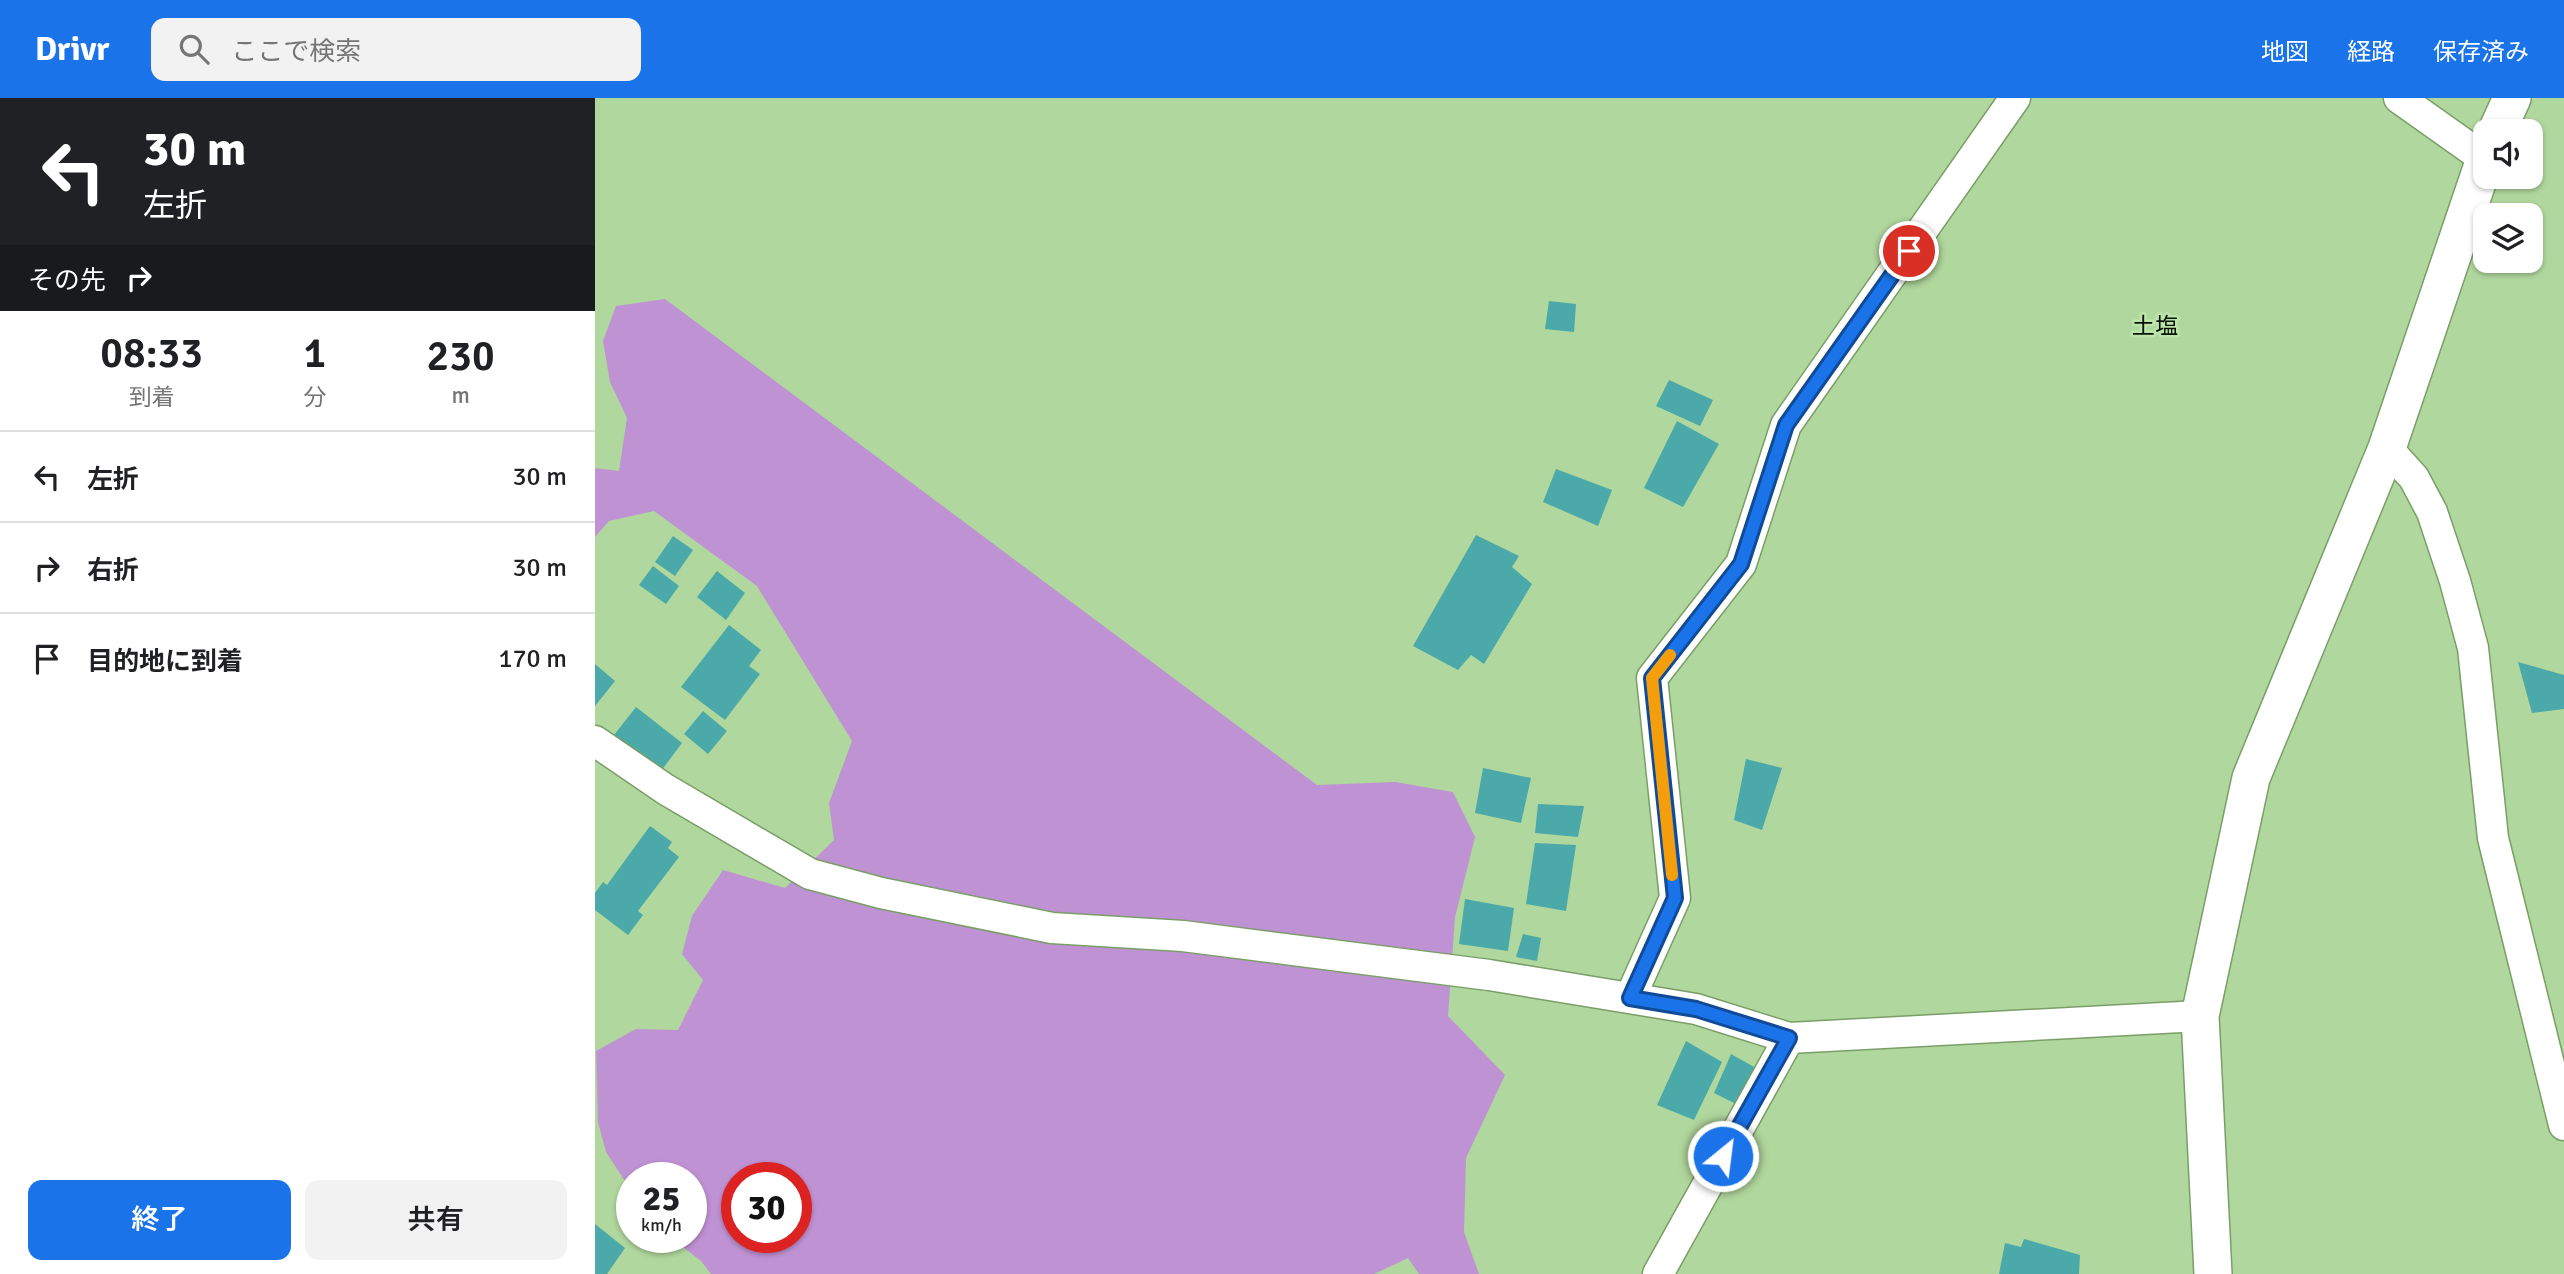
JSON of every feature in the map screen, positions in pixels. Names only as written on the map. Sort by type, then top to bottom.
[{"type":"street","points":[[1630,998],[1675,898],[1652,678],[1741,564],[1786,425],[2015,98]]},
{"type":"street","points":[[2399,98],[2473,150]]},
{"type":"street","points":[[2502,119],[2512,98]]},
{"type":"street","points":[[2213,1274],[2200,1016],[2251,778],[2387,449],[2475,189]]},
{"type":"street","points":[[2387,449],[2414,478],[2432,512],[2459,594],[2473,648],[2493,838],[2564,1125]]},
{"type":"street","points":[[595,741],[665,789],[810,873],[881,893],[1052,928],[1182,936],[1489,975],[1696,1009],[1789,1038],[2200,1016]]},
{"type":"street","points":[[1658,1274],[1789,1038]]},
{"type":"shaded area","points":[[665,299],[1317,785],[1395,782],[1453,792],[1475,837],[1455,917],[1448,1016],[1505,1075],[1466,1158],[1464,1232],[1479,1274],[1419,1274],[1408,1258],[1374,1274],[711,1274],[691,1253],[707,1253],[707,1162],[616,1162],[616,1167],[606,1152],[598,1122],[596,1051],[636,1029],[678,1030],[703,980],[682,954],[692,916],[723,870],[785,888],[834,840],[829,803],[852,741],[757,586],[654,511],[609,521],[595,537],[595,468],[619,471],[627,418],[610,382],[603,341],[616,306]]},
{"type":"building","points":[[1549,301],[1576,304],[1574,332],[1545,329]]},
{"type":"building","points":[[1669,380],[1713,400],[1700,426],[1656,406]]},
{"type":"building","points":[[1677,421],[1719,444],[1683,507],[1644,488]]},
{"type":"building","points":[[1556,469],[1612,490],[1598,526],[1543,502]]},
{"type":"building","points":[[1476,535],[1519,556],[1512,567],[1532,584],[1484,664],[1471,655],[1458,670],[1413,646]]},
{"type":"building","points":[[673,536],[693,550],[675,576],[655,562]]},
{"type":"building","points":[[653,566],[679,586],[666,604],[639,585]]},
{"type":"building","points":[[717,571],[745,593],[726,620],[697,597]]},
{"type":"building","points":[[729,625],[761,650],[749,666],[760,674],[725,720],[681,687]]},
{"type":"building","points":[[2518,662],[2564,675],[2564,709],[2532,713]]},
{"type":"building","points":[[595,664],[615,681],[595,706]]},
{"type":"building","points":[[636,707],[682,743],[661,771],[614,735]]},
{"type":"building","points":[[703,711],[727,731],[708,754],[684,734]]},
{"type":"building","points":[[1746,759],[1782,768],[1762,830],[1734,820]]},
{"type":"building","points":[[1483,768],[1531,778],[1521,823],[1475,813]]},
{"type":"building","points":[[1538,804],[1584,806],[1578,837],[1535,833]]},
{"type":"building","points":[[650,826],[672,842],[668,848],[679,857],[638,911],[643,915],[628,935],[595,910],[595,893],[603,882],[607,885]]},
{"type":"building","points":[[1535,843],[1576,845],[1566,911],[1526,904]]},
{"type":"building","points":[[1465,899],[1514,908],[1508,951],[1459,944]]},
{"type":"building","points":[[1523,934],[1541,938],[1537,961],[1516,957]]},
{"type":"building","points":[[1686,1041],[1722,1062],[1694,1120],[1657,1105]]},
{"type":"building","points":[[1731,1054],[1756,1068],[1738,1105],[1714,1093]]},
{"type":"building","points":[[595,1224],[616,1241],[616,1253],[622,1253],[607,1274],[595,1274]]},
{"type":"building","points":[[2024,1239],[2080,1255],[2079,1274],[1999,1274],[2005,1243],[2021,1247]]},
{"type":"slow traffic","points":[[1670,655],[1652,678],[1672,875]]},
{"type":"district","name":"土塩","points":[[2155,326]]},
{"type":"route","points":[[1723,1156],[1789,1038],[1696,1009],[1630,998],[1675,898],[1652,678],[1741,564],[1786,425],[1909,251]]}]
